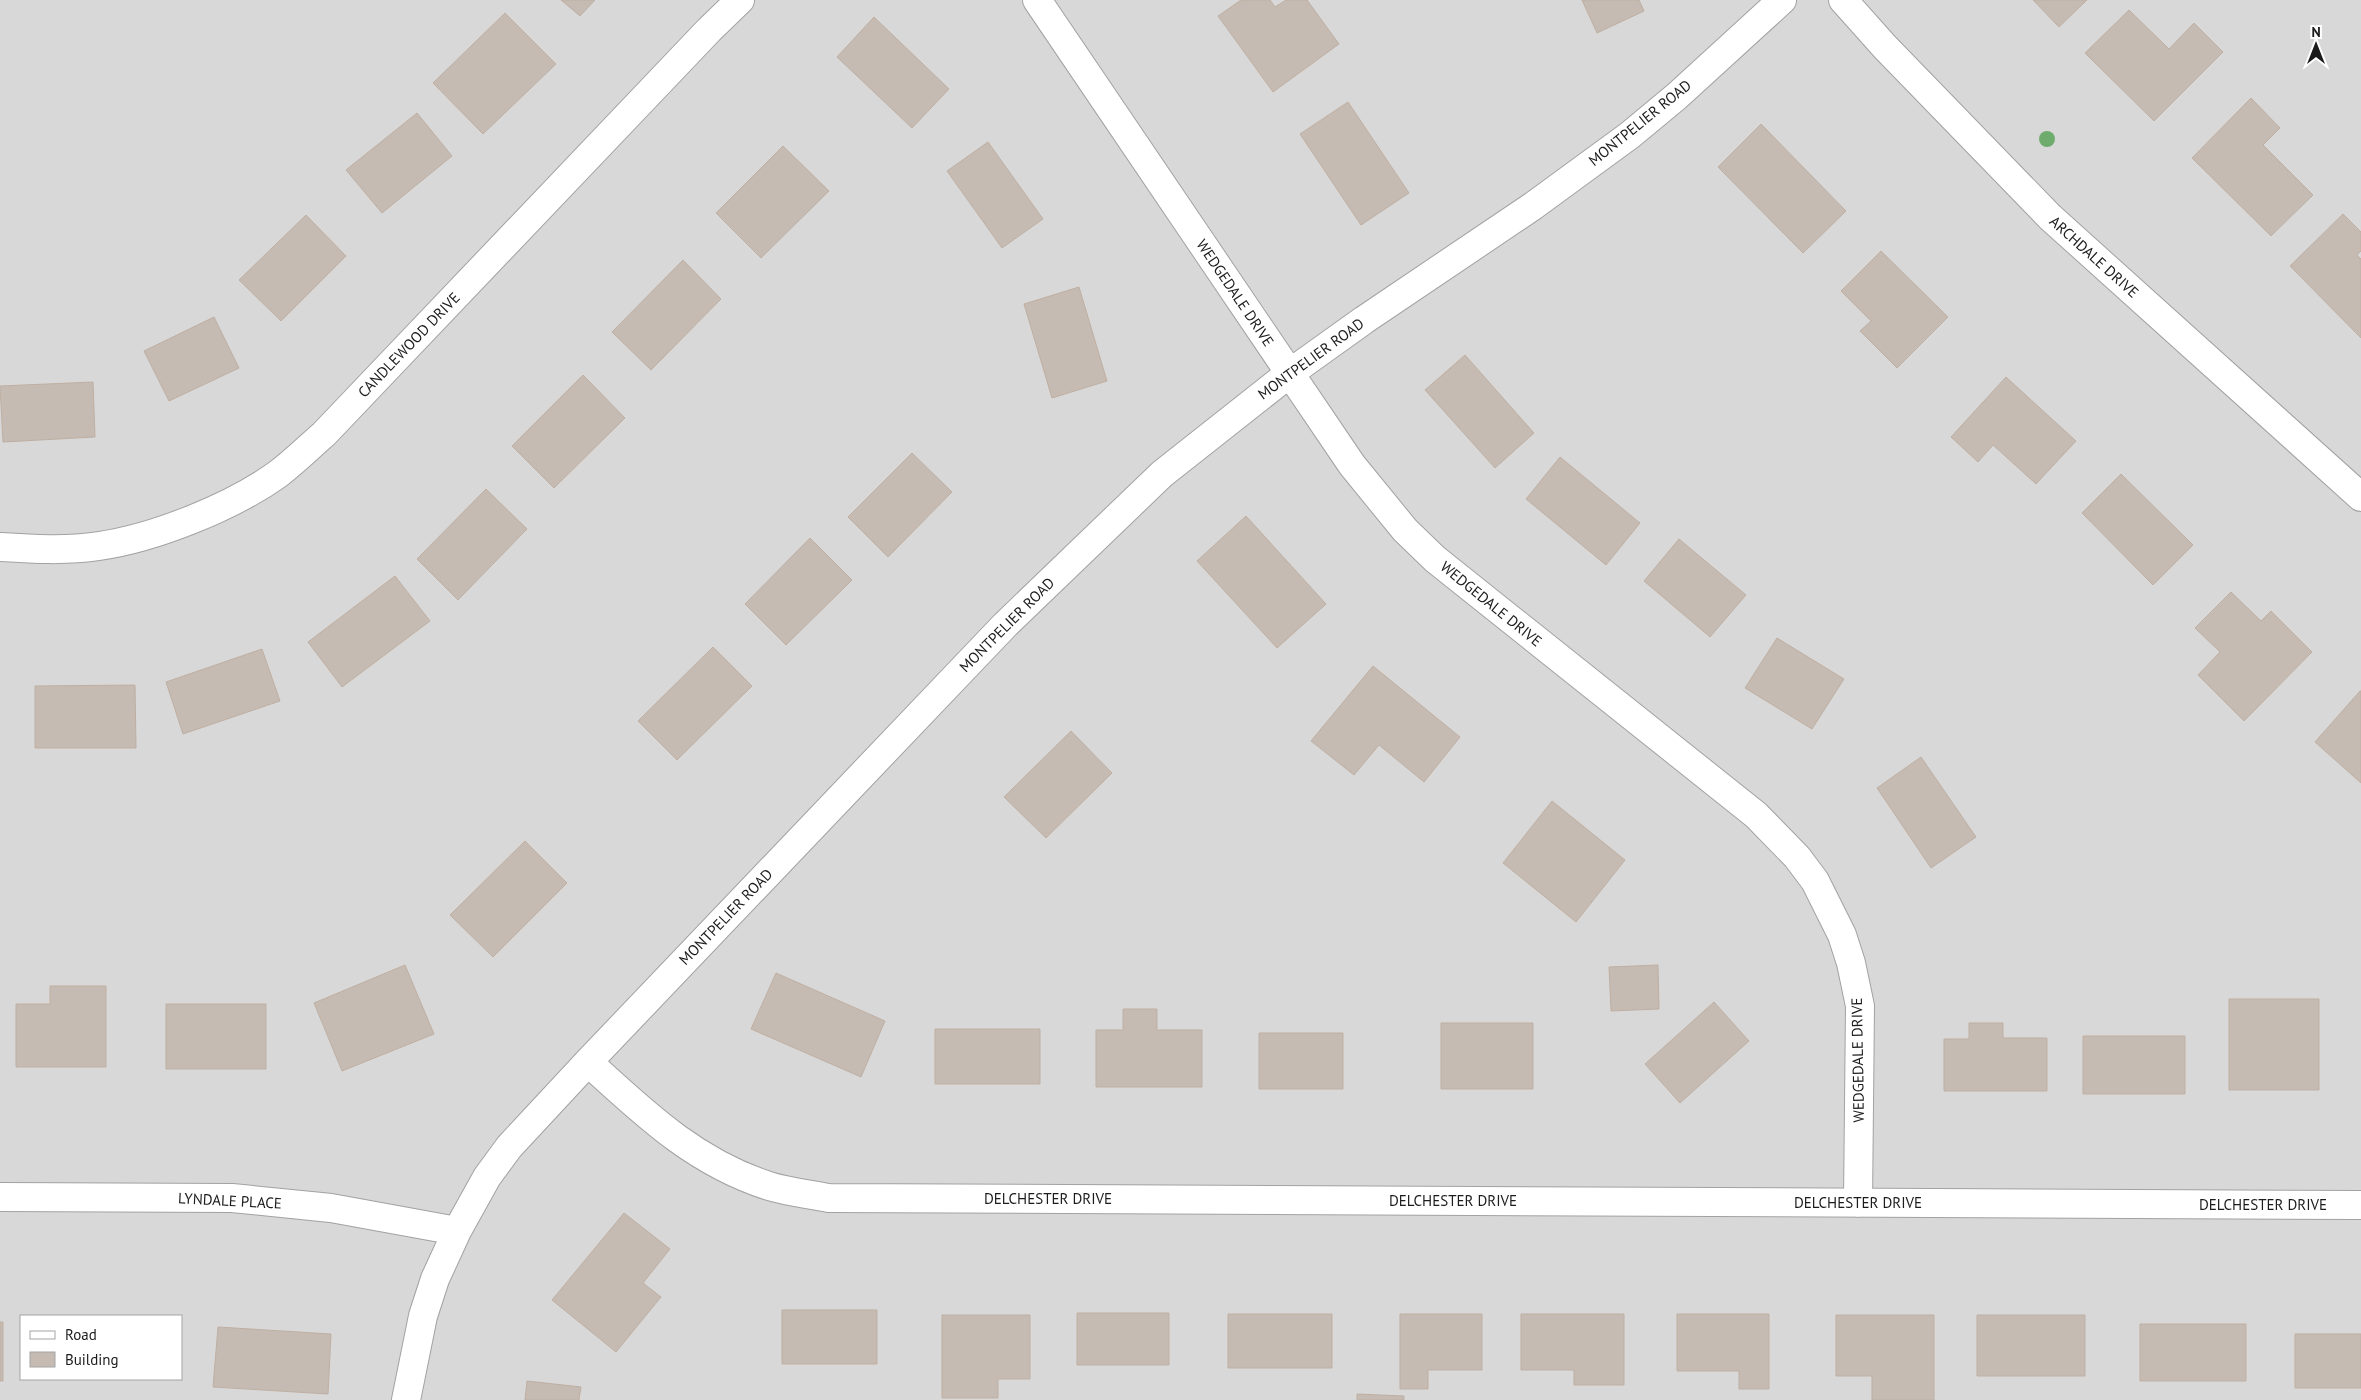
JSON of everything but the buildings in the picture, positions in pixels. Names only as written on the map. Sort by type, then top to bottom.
[{"type":"street","name":"CANDLEWOOD DRIVE","points":[[0,547],[30,549],[97,546],[131,541],[226,506],[278,474],[324,434],[709,30],[740,0]]},
{"type":"street","name":"WEDGEDALE DRIVE","points":[[1036,0],[1352,465],[1405,530],[1435,560],[1756,815],[1798,857],[1815,881],[1842,935],[1851,963],[1860,1006],[1858,1203]]},
{"type":"street","name":"MONTPELIER ROAD","points":[[406,1400],[423,1316],[435,1279],[457,1231],[487,1177],[509,1147],[1005,625],[1162,474],[1290,373],[1364,320],[1532,206],[1630,135],[1782,0]]},
{"type":"street","name":"ARCHDALE DRIVE","points":[[1843,0],[1884,47],[2050,217],[2361,497]]},
{"type":"street","name":"DELCHESTER DRIVE","points":[[588,1062],[662,1130],[714,1164],[771,1187],[829,1198],[2361,1205]]},
{"type":"street","name":"LYNDALE PLACE","points":[[0,1197],[232,1198],[331,1208],[457,1231]]},
{"type":"shaded area","points":[[0,0],[2361,0],[2361,1400],[0,1400]]}]
